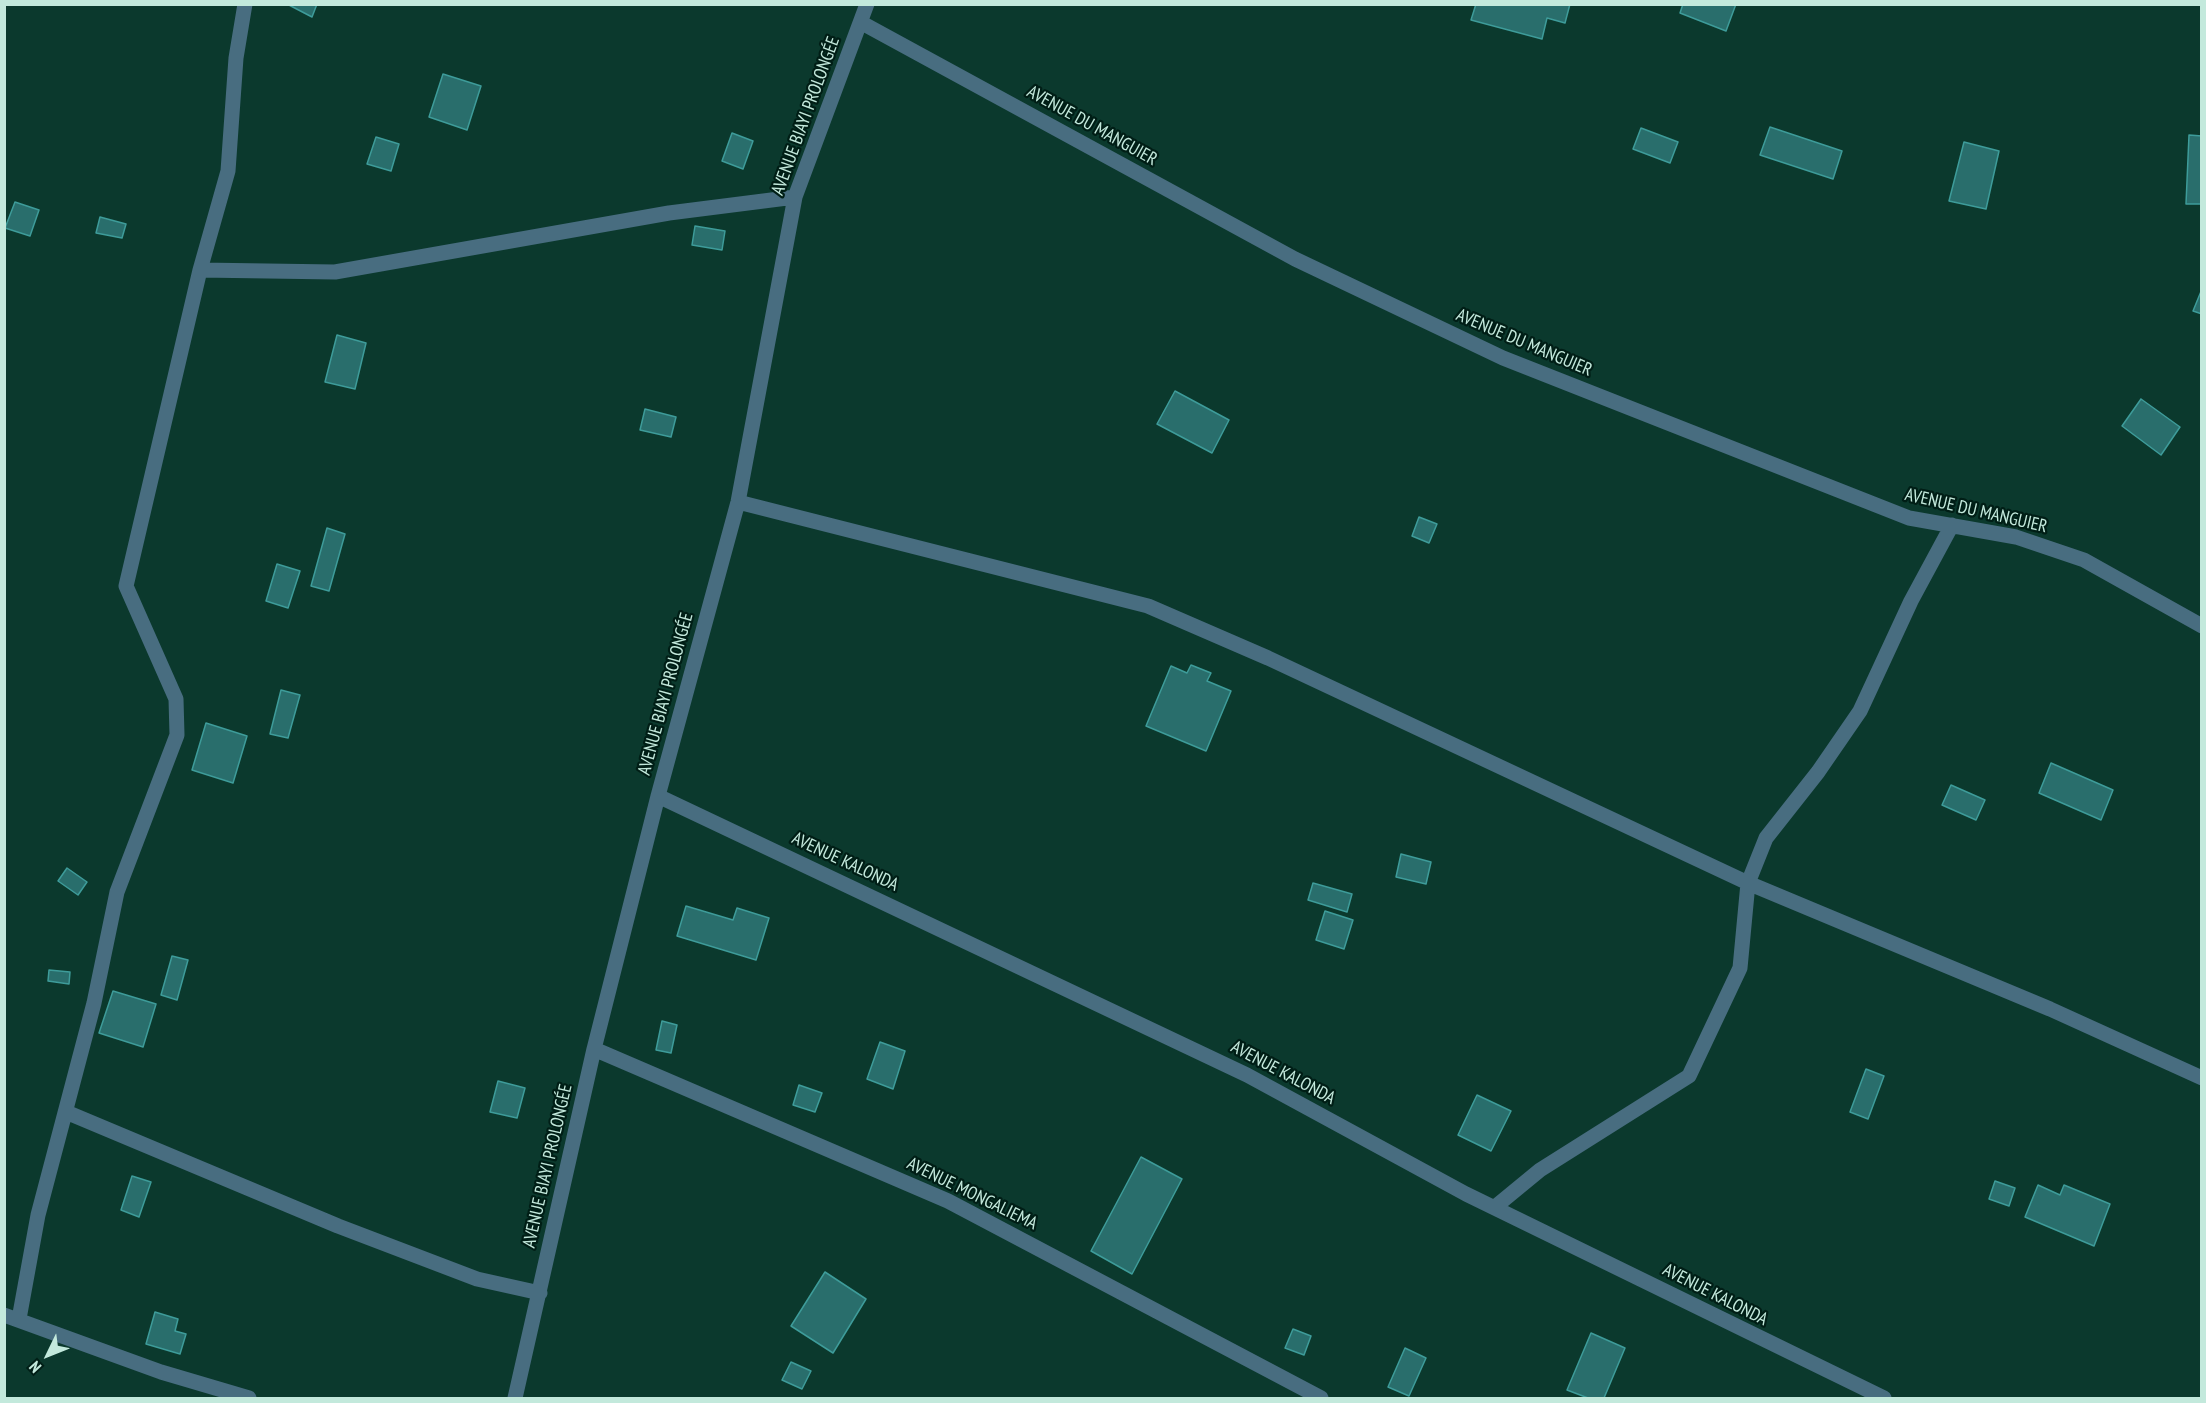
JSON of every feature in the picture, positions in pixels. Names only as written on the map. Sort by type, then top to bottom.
[{"type":"street","points":[[245,4],[236,58],[228,171],[200,270],[126,586],[176,699],[177,735],[117,892],[94,1003],[12,1317],[161,1372],[249,1398]]},
{"type":"street","name":"AVENUE BIAYI PROLONGÉE","points":[[515,1398],[594,1049],[658,796],[738,502],[795,198],[862,23],[867,4]]},
{"type":"street","name":"AVENUE DU MANGUIER","points":[[862,23],[1295,259],[1503,358],[1909,518],[2016,537],[2084,560],[2202,626]]},
{"type":"street","points":[[200,270],[335,272],[669,213],[795,198]]},
{"type":"street","points":[[738,502],[1148,606],[1268,658],[1748,883],[2050,1009],[2202,1078]]},
{"type":"street","points":[[1495,1207],[1540,1170],[1689,1076],[1740,968],[1748,883],[1766,838],[1818,772],[1860,711],[1911,601],[1952,525]]},
{"type":"street","name":"AVENUE KALONDA","points":[[658,796],[1247,1075],[1466,1194],[1884,1398]]},
{"type":"street","name":"AVENUE MONGALIEMA","points":[[594,1049],[948,1201],[1322,1398]]},
{"type":"street","points":[[66,1112],[338,1226],[477,1279],[540,1293]]},
{"type":"building","points":[[287,4],[317,4],[312,17]]},
{"type":"building","points":[[1476,4],[1570,4],[1565,23],[1547,18],[1542,39],[1471,20]]},
{"type":"building","points":[[1683,4],[1736,4],[1726,31],[1680,13]]},
{"type":"building","points":[[443,74],[481,86],[467,130],[429,117]]},
{"type":"building","points":[[1770,127],[1842,151],[1833,179],[1760,155]]},
{"type":"building","points":[[1641,128],[1678,142],[1670,163],[1633,149]]},
{"type":"building","points":[[732,133],[753,141],[743,169],[722,161]]},
{"type":"building","points":[[2189,135],[2202,136],[2202,204],[2186,204]]},
{"type":"building","points":[[376,137],[399,144],[391,171],[367,164]]},
{"type":"building","points":[[1964,142],[1999,151],[1986,209],[1949,201]]},
{"type":"building","points":[[15,202],[39,210],[30,236],[5,228]]},
{"type":"building","points":[[100,217],[126,224],[122,238],[96,233]]},
{"type":"building","points":[[695,226],[725,231],[722,250],[692,245]]},
{"type":"building","points":[[2202,289],[2202,314],[2193,311]]},
{"type":"building","points":[[337,335],[366,343],[355,389],[325,382]]},
{"type":"building","points":[[1175,391],[1229,420],[1212,453],[1157,424]]},
{"type":"building","points":[[2141,399],[2180,427],[2161,455],[2122,426]]},
{"type":"building","points":[[645,409],[676,417],[671,437],[640,430]]},
{"type":"building","points":[[1419,517],[1437,524],[1429,543],[1412,536]]},
{"type":"building","points":[[327,528],[345,534],[329,591],[311,586]]},
{"type":"building","points":[[277,564],[300,571],[288,608],[266,601]]},
{"type":"building","points":[[1191,665],[1211,673],[1207,681],[1231,691],[1206,751],[1146,726],[1171,666],[1187,673]]},
{"type":"building","points":[[281,690],[300,695],[288,738],[270,734]]},
{"type":"building","points":[[206,723],[247,736],[233,783],[192,770]]},
{"type":"building","points":[[2051,763],[2113,790],[2101,820],[2039,793]]},
{"type":"building","points":[[1951,785],[1985,800],[1976,820],[1942,805]]},
{"type":"building","points":[[1401,854],[1431,862],[1426,884],[1396,877]]},
{"type":"building","points":[[67,868],[87,882],[78,895],[58,881]]},
{"type":"building","points":[[1313,883],[1352,894],[1347,912],[1308,900]]},
{"type":"building","points":[[686,906],[733,920],[737,908],[769,918],[756,960],[677,936]]},
{"type":"building","points":[[1325,911],[1353,920],[1344,949],[1316,940]]},
{"type":"building","points":[[172,956],[188,960],[177,1000],[161,995]]},
{"type":"building","points":[[49,970],[70,972],[69,984],[48,981]]},
{"type":"building","points":[[113,991],[156,1004],[143,1047],[99,1033]]},
{"type":"building","points":[[662,1021],[677,1025],[671,1053],[656,1050]]},
{"type":"building","points":[[880,1042],[905,1051],[893,1089],[867,1079]]},
{"type":"building","points":[[1866,1069],[1884,1076],[1868,1119],[1850,1112]]},
{"type":"building","points":[[498,1081],[525,1088],[517,1118],[490,1112]]},
{"type":"building","points":[[799,1085],[822,1093],[815,1112],[793,1105]]},
{"type":"building","points":[[1477,1095],[1511,1111],[1491,1151],[1458,1135]]},
{"type":"building","points":[[1141,1157],[1182,1179],[1132,1274],[1091,1251]]},
{"type":"building","points":[[132,1176],[151,1182],[139,1217],[121,1210]]},
{"type":"building","points":[[1995,1181],[2015,1188],[2009,1206],[1989,1199]]},
{"type":"building","points":[[2038,1185],[2060,1195],[2064,1185],[2110,1204],[2094,1246],[2025,1217]]},
{"type":"building","points":[[825,1272],[866,1299],[833,1353],[791,1326]]},
{"type":"building","points":[[155,1312],[178,1319],[175,1331],[186,1334],[180,1354],[146,1344]]},
{"type":"building","points":[[1293,1329],[1311,1336],[1304,1355],[1285,1348]]},
{"type":"building","points":[[1591,1333],[1625,1348],[1604,1398],[1588,1398],[1567,1390]]},
{"type":"building","points":[[1405,1348],[1426,1358],[1409,1396],[1388,1387]]},
{"type":"building","points":[[791,1362],[811,1371],[802,1389],[782,1380]]}]
